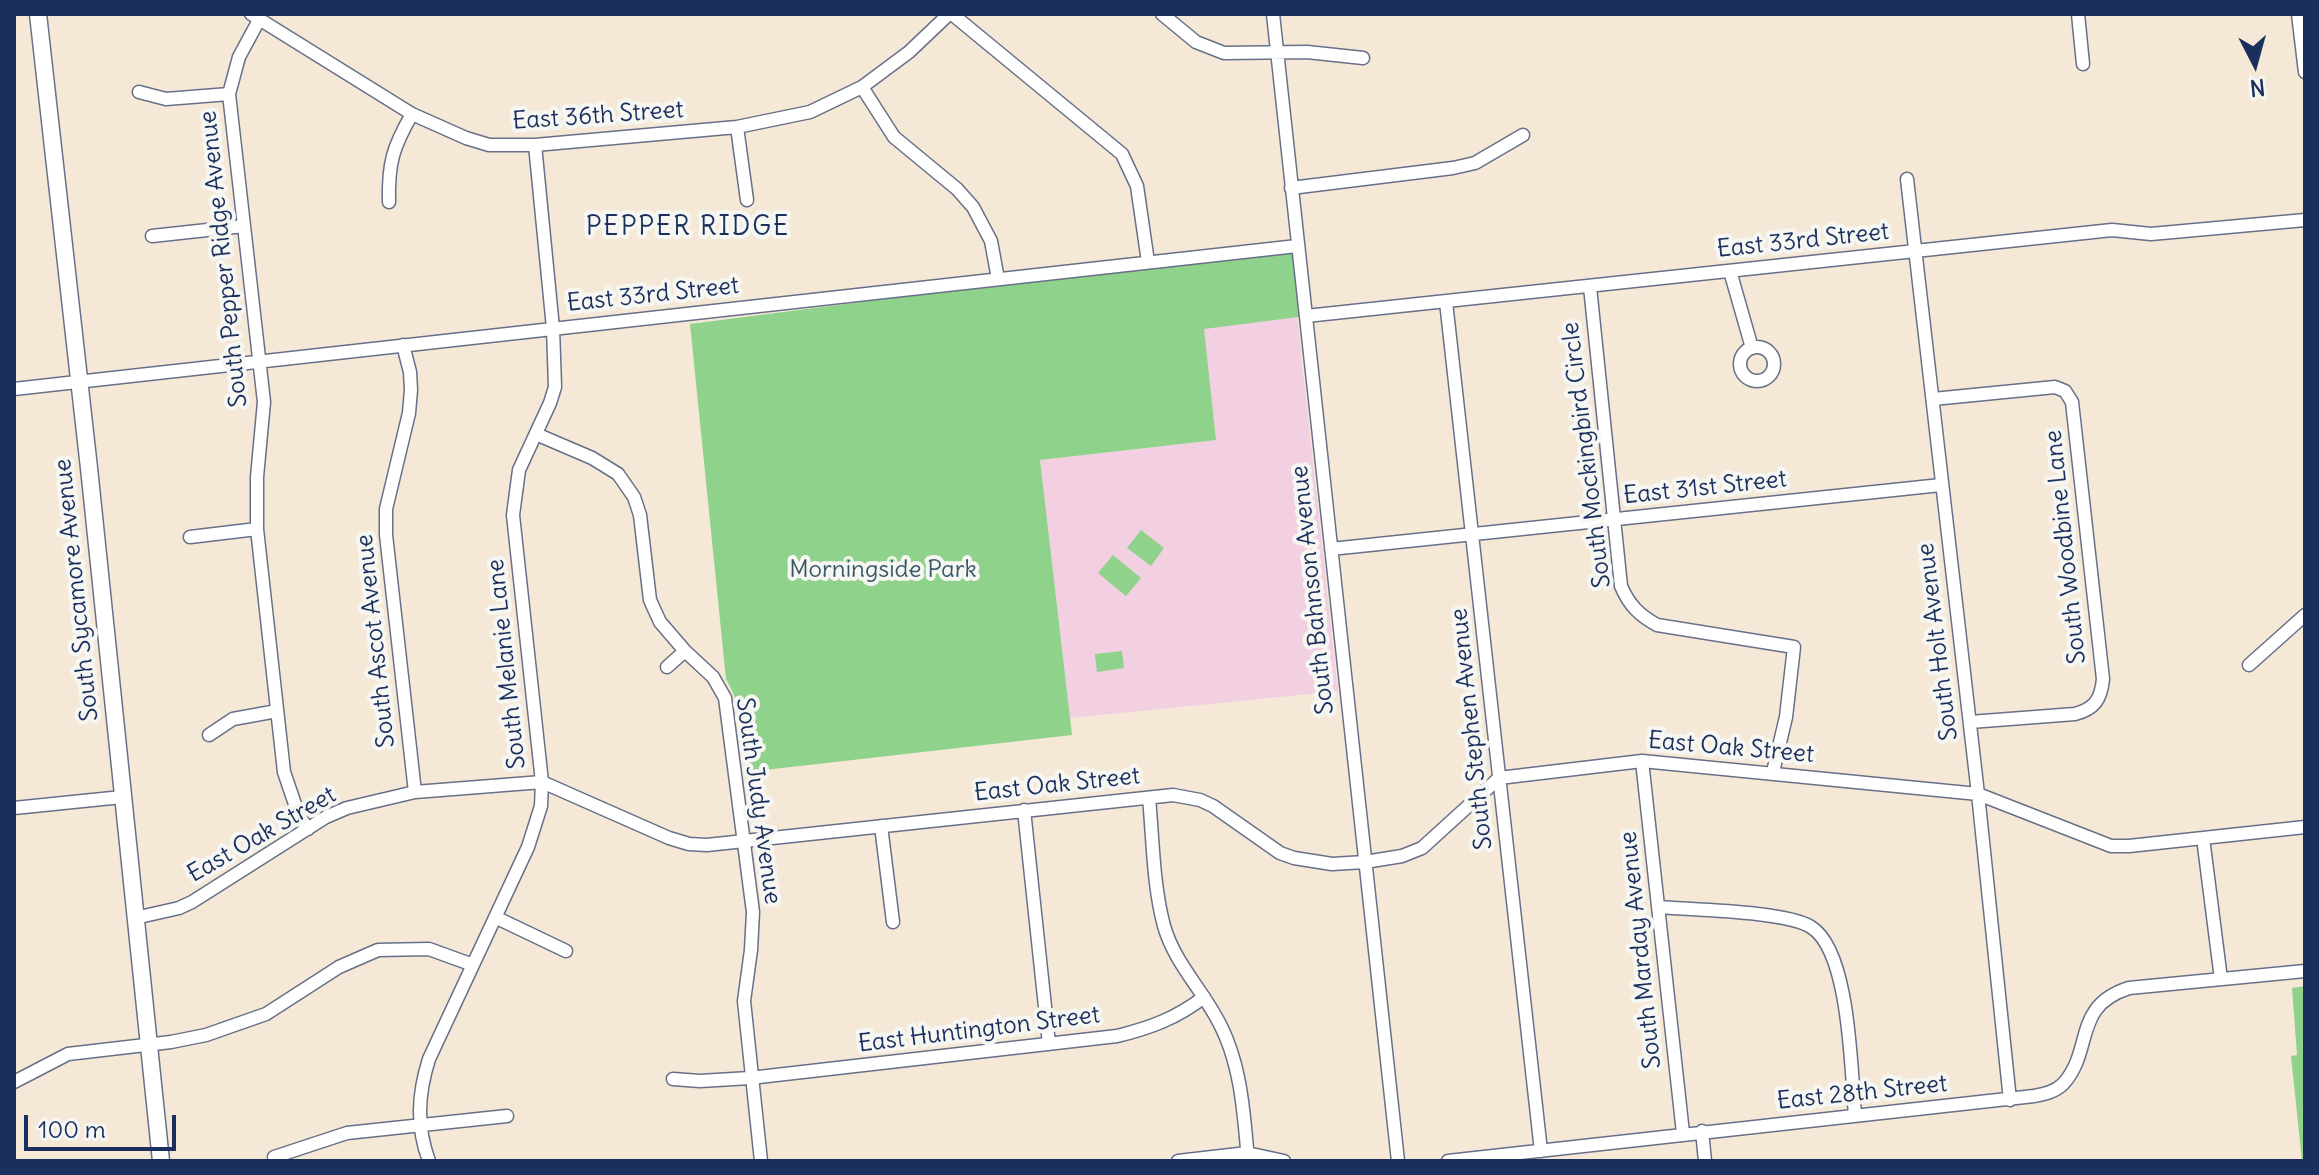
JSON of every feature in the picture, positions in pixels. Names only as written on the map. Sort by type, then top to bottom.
[{"type":"main road","name":"South Sycamore Avenue","points":[[38,14],[161,1161]]},
{"type":"street","name":"East 36th Street","points":[[255,17],[412,114],[489,145],[535,145],[737,127],[810,112],[862,87],[909,52],[951,14]]},
{"type":"street","points":[[951,14],[1122,154],[1137,186],[1148,262]]},
{"type":"street","points":[[1162,14],[1196,42],[1224,53],[1334,53],[1363,58]]},
{"type":"street","name":"South Bahnson Avenue","points":[[1273,14],[1398,1161]]},
{"type":"street","points":[[2078,14],[2083,64]]},
{"type":"street","points":[[2298,14],[2305,72]]},
{"type":"street","name":"South Pepper Ridge Avenue","points":[[255,17],[229,94],[264,402],[257,477],[257,529],[284,772],[295,807],[308,829]]},
{"type":"street","points":[[862,87],[894,137],[957,189],[973,207],[991,241],[998,279]]},
{"type":"street","points":[[139,92],[166,99],[229,94]]},
{"type":"street","points":[[389,202],[391,155],[412,114]]},
{"type":"street","points":[[737,127],[747,200]]},
{"type":"street","points":[[1291,188],[1475,163],[1523,135]]},
{"type":"street","name":"South Melanie Lane","points":[[429,1161],[420,1123],[421,1084],[429,1059],[497,918],[537,823],[541,806],[542,782],[513,515],[519,470],[555,387],[553,328],[535,145]]},
{"type":"street","name":"South Holt Avenue","points":[[1907,179],[2010,1100]]},
{"type":"street","name":"East 33rd Street","points":[[1306,316],[2112,230],[2151,234],[2305,220]]},
{"type":"street","points":[[152,236],[244,226]]},
{"type":"street","name":"East 33rd Street","points":[[14,389],[1297,246]]},
{"type":"street","points":[[1730,271],[1752,348]]},
{"type":"street","name":"South Mockingbird Circle","points":[[1590,287],[1621,586],[1627,601],[1639,614],[1657,625],[1794,647],[1786,717],[1773,772]]},
{"type":"street","name":"South Stephen Avenue","points":[[1446,302],[1499,778],[1548,1154]]},
{"type":"street","name":"South Ascot Avenue","points":[[403,345],[410,372],[409,413],[386,509],[386,535],[415,792]]},
{"type":"street","name":"South Woodbine Lane","points":[[1933,399],[2055,387],[2065,391],[2072,402],[2103,679],[2102,693],[2089,710],[2075,714],[1970,722]]},
{"type":"street","name":"South Judy Avenue","points":[[536,434],[592,458],[618,474],[634,497],[640,515],[650,600],[660,622],[713,677],[725,698],[753,912],[744,1001],[761,1161]]},
{"type":"street","name":"East 31st Street","points":[[1331,549],[1941,485]]},
{"type":"street","points":[[190,537],[257,529]]},
{"type":"street","points":[[2249,665],[2305,615]]},
{"type":"street","points":[[667,667],[685,651]]},
{"type":"street","points":[[209,735],[233,719],[277,711]]},
{"type":"street","name":"East Oak Street","points":[[135,918],[192,902],[347,808],[415,792],[542,782],[669,838],[707,845],[1173,795],[1200,800],[1225,813],[1280,853],[1332,864],[1402,856],[1422,848],[1499,778],[1642,761],[1978,794],[2016,806],[2111,846],[2305,827]]},
{"type":"street","name":"South Marday Avenue","points":[[1642,761],[1683,1133]]},
{"type":"street","points":[[14,808],[122,797]]},
{"type":"street","points":[[1149,798],[1158,897],[1165,927],[1183,968],[1218,1019],[1237,1073],[1248,1157]]},
{"type":"street","points":[[1024,810],[1049,1044]]},
{"type":"street","points":[[881,826],[893,922]]},
{"type":"street","points":[[2203,838],[2221,979],[2305,971]]},
{"type":"street","points":[[1658,907],[1790,918],[1813,928],[1836,960],[1842,984],[1855,1115]]},
{"type":"street","points":[[497,918],[566,951]]},
{"type":"street","points":[[14,1082],[68,1054],[206,1035],[266,1014],[339,967],[378,950],[429,949],[473,965]]},
{"type":"street","name":"East 28th Street","points":[[1448,1161],[1548,1154],[1683,1133],[2010,1100],[2053,1091],[2064,1083],[2092,1015],[2102,1001],[2129,988],[2221,979]]},
{"type":"street","name":"East Huntington Street","points":[[673,1079],[750,1078],[1117,1036],[1181,1015],[1204,997]]},
{"type":"street","points":[[274,1157],[347,1133],[507,1116]]},
{"type":"street","points":[[1702,1131],[1705,1161]]},
{"type":"street","points":[[1178,1161],[1248,1157],[1284,1161]]},
{"type":"shaded area","points":[[1297,317],[1338,691],[1070,718],[1040,460],[1216,440],[1203,328]]},
{"type":"green space","name":"Morningside Park","points":[[1297,246],[1306,316],[1204,329],[1216,440],[1040,460],[1072,735],[747,772],[739,712],[726,679],[690,324]]},
{"type":"green space","points":[[1141,530],[1164,548],[1151,566],[1127,548]]},
{"type":"green space","points":[[1113,555],[1141,578],[1126,596],[1098,573]]},
{"type":"green space","points":[[1122,651],[1124,668],[1097,672],[1095,654]]},
{"type":"green space","points":[[2305,986],[2305,1161],[2302,1161],[2291,1056],[2297,1055],[2292,988]]},
{"type":"district","name":"PEPPER RIDGE","points":[[688,228]]}]
